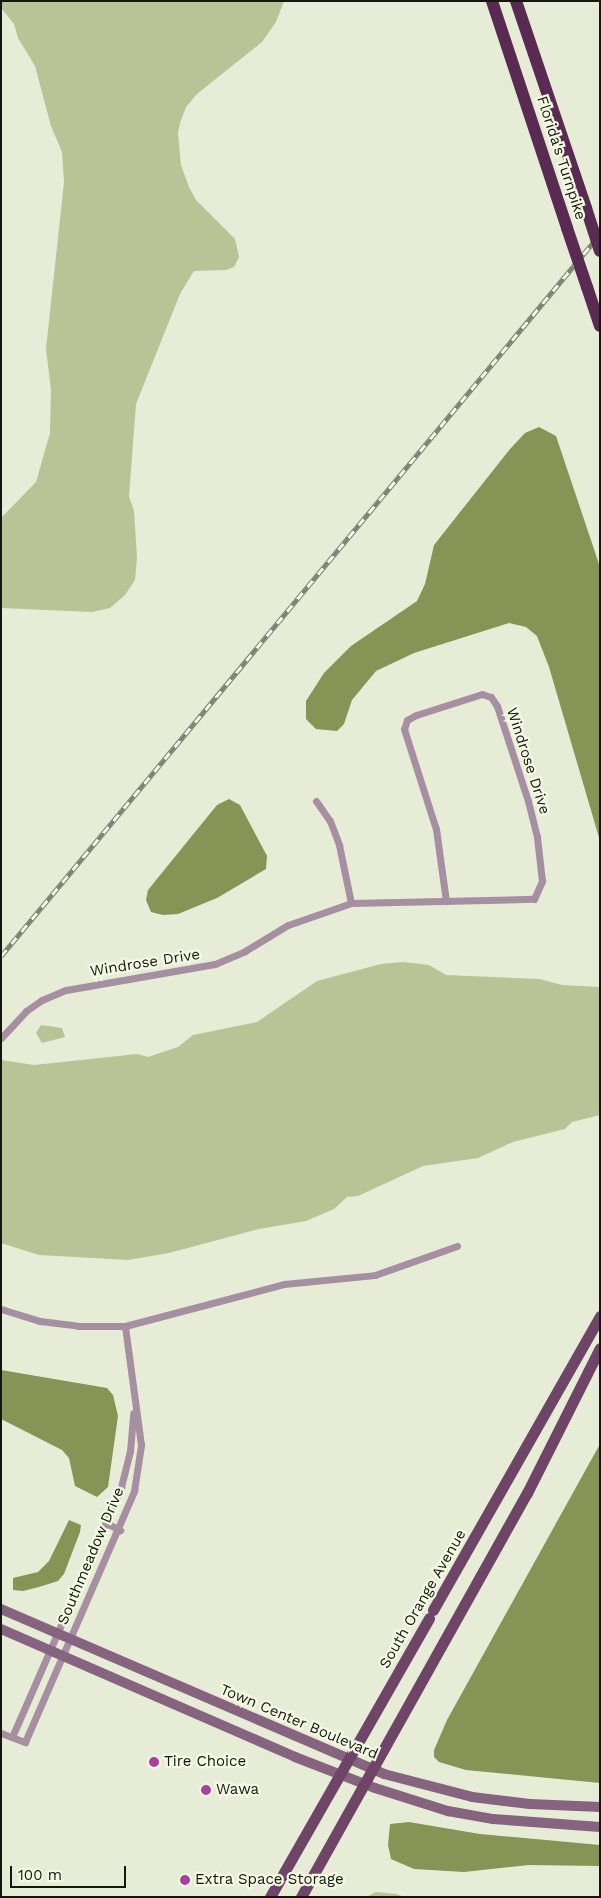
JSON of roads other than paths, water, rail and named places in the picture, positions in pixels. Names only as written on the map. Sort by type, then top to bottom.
[{"type":"highway","name":"Florida's Turnpike","points":[[492,1],[600,326]]},
{"type":"highway","name":"Florida's Turnpike","points":[[516,1],[600,251]]},
{"type":"main road","name":"South Orange Avenue","points":[[270,1897],[349,1761],[600,1316]]},
{"type":"main road","points":[[300,1897],[373,1770],[522,1501],[600,1348]]},
{"type":"main road","name":"Town Center Boulevard","points":[[1,1609],[373,1770],[472,1797],[530,1804],[600,1808]]},
{"type":"main road","points":[[1,1629],[340,1775],[365,1784],[448,1811],[493,1819],[600,1827]]},
{"type":"street","name":"Windrose Drive","points":[[1,1038],[26,1011],[58,993],[216,964],[245,952],[288,925],[351,904],[534,899],[542,881],[537,837],[528,801],[497,706],[491,697],[482,694],[416,715],[407,720],[404,729],[436,829],[446,901]]},
{"type":"street","points":[[316,801],[330,821],[338,845],[351,904]]},
{"type":"street","points":[[1,1309],[40,1321],[78,1326],[125,1326],[284,1284],[375,1275],[457,1246]]},
{"type":"street","name":"Southmeadow Drive","points":[[125,1326],[134,1406],[141,1445],[139,1470],[120,1530],[25,1742],[12,1737],[121,1487],[130,1451],[134,1406]]},
{"type":"street","points":[[106,1523],[120,1530]]},
{"type":"street","points":[[1,1733],[12,1737]]},
{"type":"railway","points":[[1,956],[600,234]]},
{"type":"place","name":"Tire Choice","points":[[154,1762]]},
{"type":"place","name":"Wawa","points":[[206,1790]]},
{"type":"place","name":"Extra Space Storage","points":[[185,1880]]}]
